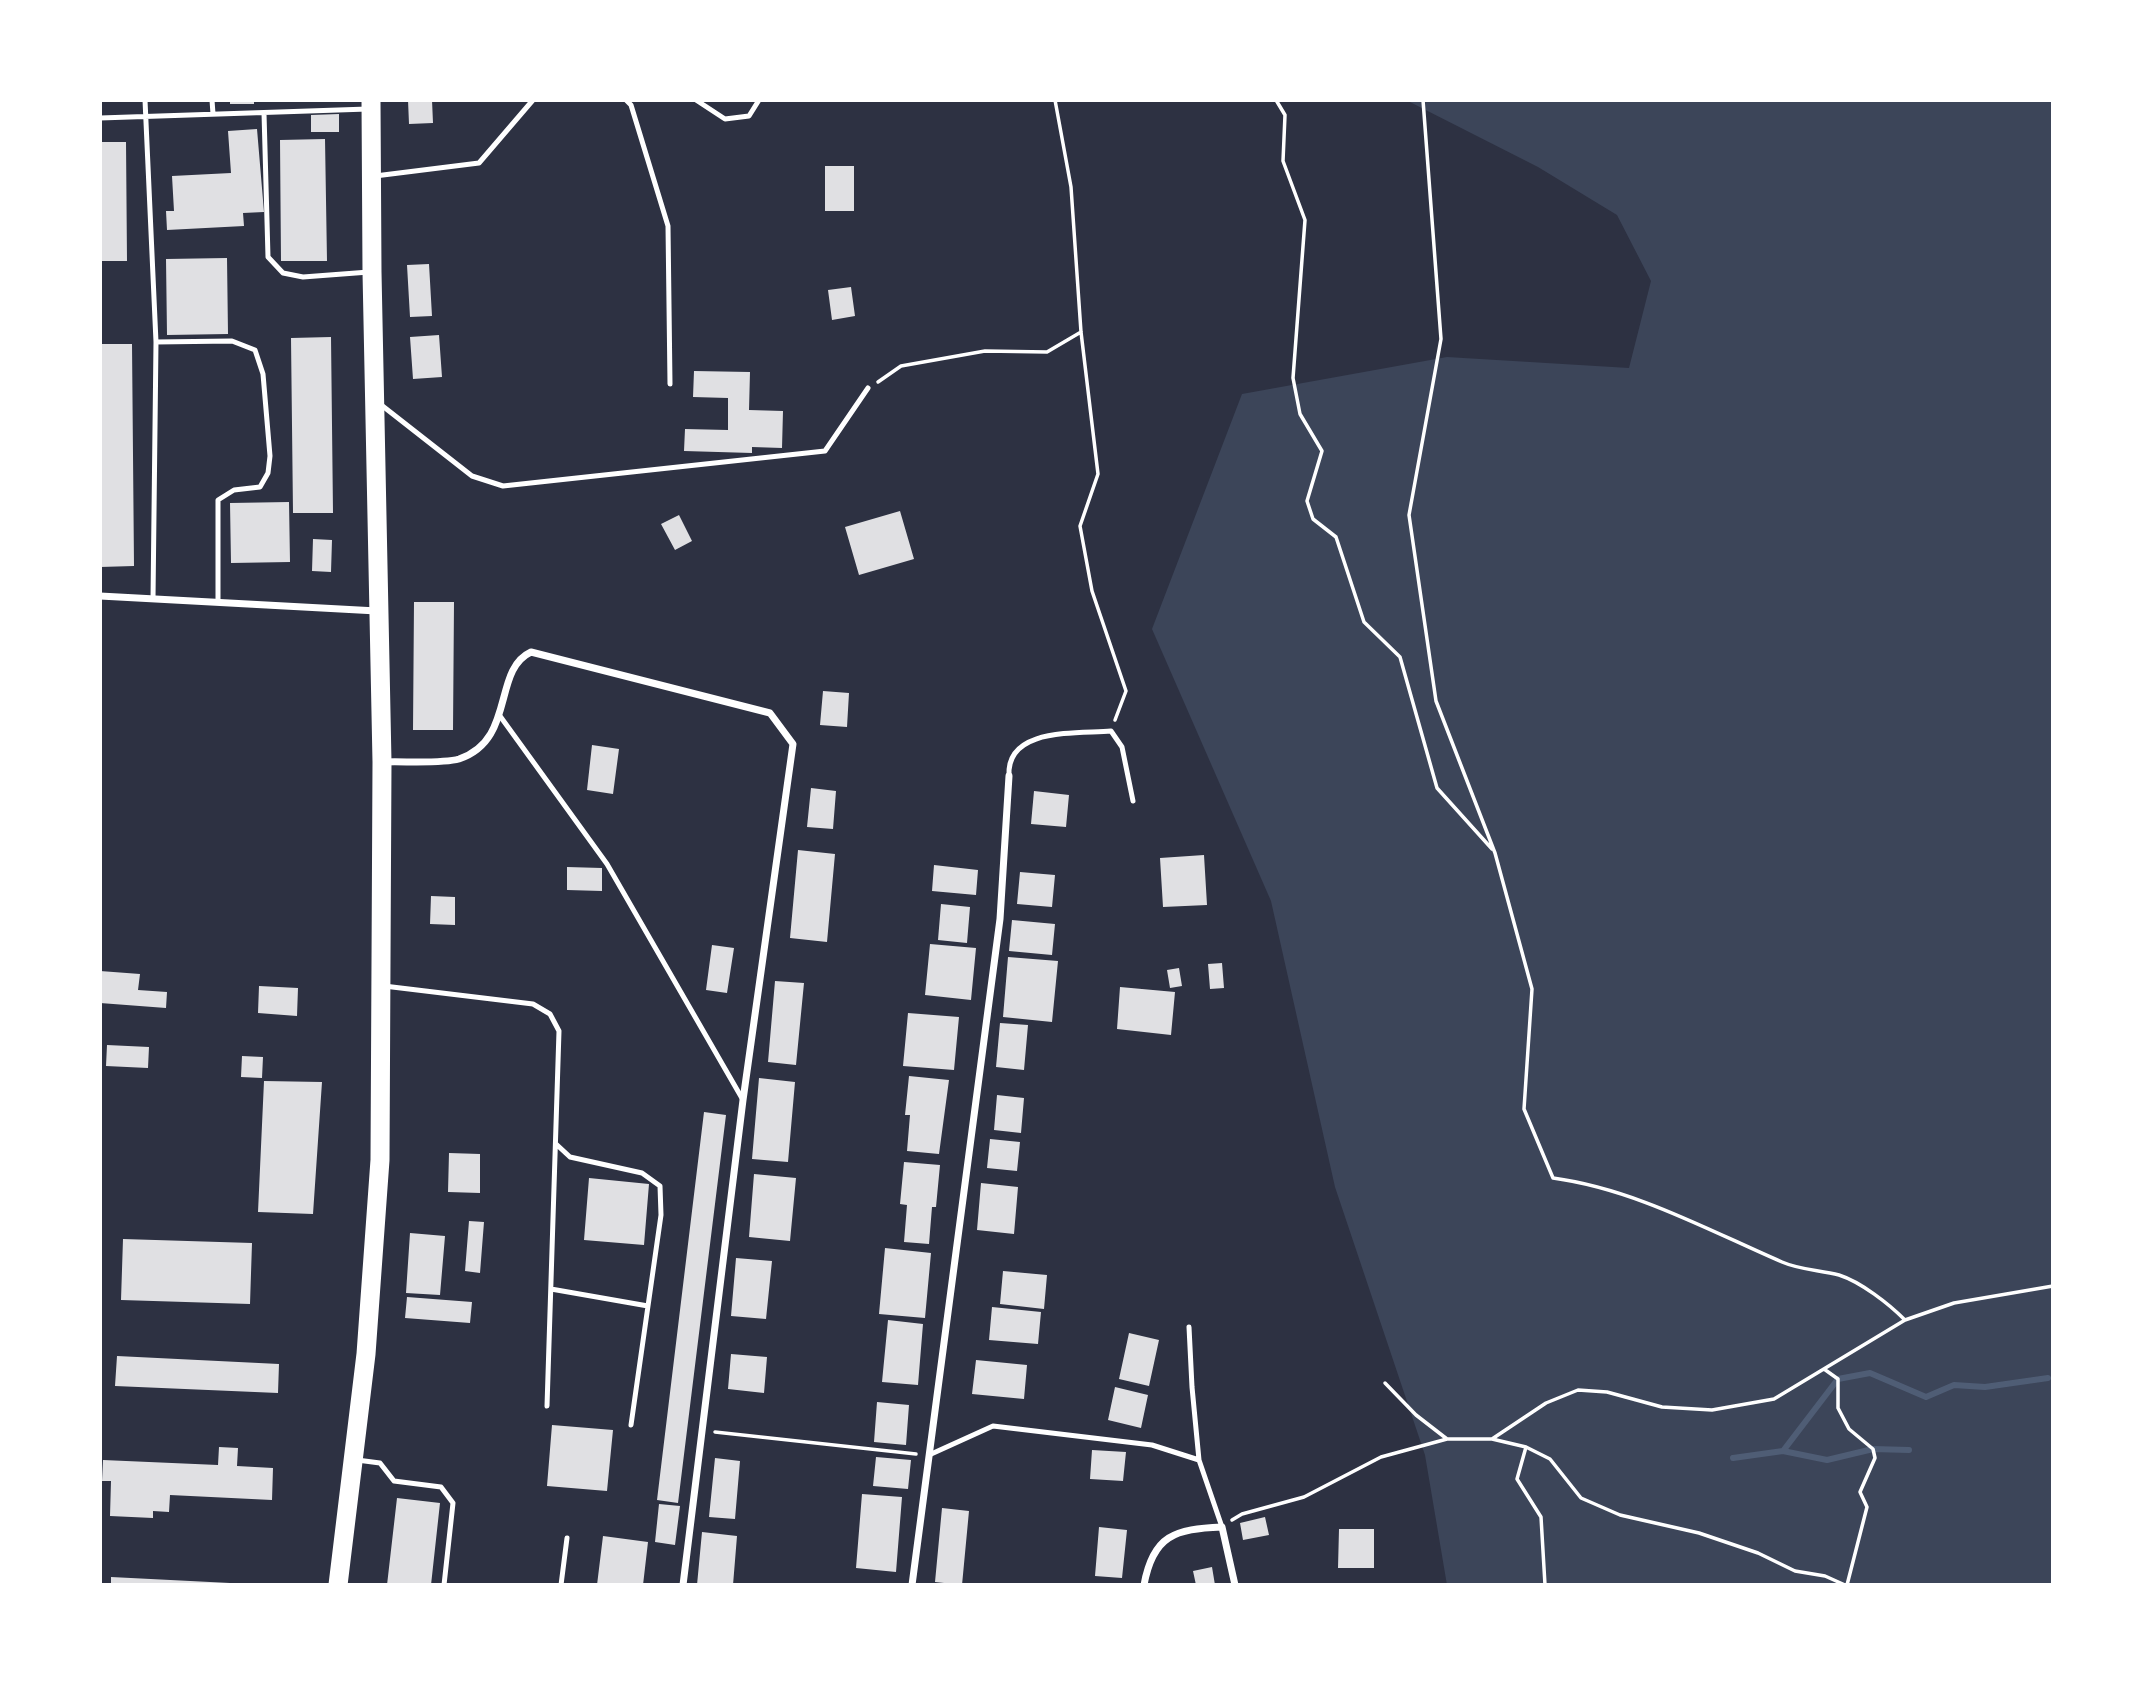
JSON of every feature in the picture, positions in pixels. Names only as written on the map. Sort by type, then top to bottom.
[{"type":"highway","points":[[338,1585],[366,1354],[380,1160],[382,762],[371,104]]},
{"type":"street","points":[[100,596],[378,611]]},
{"type":"street","points":[[382,762],[457,760],[478,750],[500,716],[513,668],[520,657],[531,652],[770,713],[793,744],[743,1101],[683,1585]]},
{"type":"street","points":[[912,1585],[1000,919],[1009,776]]},
{"type":"street","points":[[1144,1585],[1153,1553],[1163,1542],[1185,1530],[1222,1527],[1235,1585]]},
{"type":"lane","points":[[145,100],[156,342],[153,599]]},
{"type":"lane","points":[[212,100],[213,114]]},
{"type":"lane","points":[[372,176],[479,163],[533,100]]},
{"type":"lane","points":[[626,100],[631,104],[668,226],[670,384]]},
{"type":"lane","points":[[696,100],[725,119],[749,116],[760,100]]},
{"type":"lane","points":[[100,118],[264,113],[371,104]]},
{"type":"lane","points":[[264,113],[268,257],[283,273],[303,277],[372,272]]},
{"type":"lane","points":[[156,342],[232,341],[255,350],[263,374],[271,456],[268,473],[260,487],[234,490],[218,500],[218,602]]},
{"type":"lane","points":[[375,400],[472,476],[502,486],[825,451],[868,388]]},
{"type":"lane","points":[[500,716],[607,864],[743,1101]]},
{"type":"lane","points":[[1009,776],[1008,762],[1020,746],[1039,737],[1111,731],[1122,747],[1133,801]]},
{"type":"lane","points":[[381,985],[533,1004],[550,1014],[559,1031],[547,1406]]},
{"type":"lane","points":[[556,1144],[570,1157],[642,1173],[660,1186],[661,1215],[631,1425]]},
{"type":"lane","points":[[551,1289],[648,1306]]},
{"type":"lane","points":[[1189,1327],[1199,1460],[1222,1527]]},
{"type":"lane","points":[[929,1455],[993,1426],[1152,1445],[1199,1460]]},
{"type":"lane","points":[[354,1460],[380,1463],[394,1481],[441,1487],[453,1503],[444,1585]]},
{"type":"lane","points":[[561,1585],[567,1538]]},
{"type":"path","points":[[1055,100],[1071,187],[1081,332],[1098,474],[1080,526],[1092,591],[1126,691],[1111,731]]},
{"type":"path","points":[[1276,100],[1285,115],[1283,161],[1305,220],[1293,377],[1300,414],[1322,451],[1307,501],[1313,519],[1336,537],[1364,622],[1400,657],[1437,788],[1495,853]]},
{"type":"path","points":[[1423,100],[1441,339],[1409,515],[1436,701],[1495,853],[1532,989],[1524,1109],[1553,1178],[1579,1181],[1655,1206],[1786,1264],[1842,1276],[1889,1304],[1905,1320]]},
{"type":"path","points":[[868,388],[901,366],[985,351],[1046,352],[1081,332]]},
{"type":"path","points":[[1492,1439],[1546,1403],[1578,1390],[1607,1392],[1662,1407],[1712,1410],[1774,1399],[1905,1320],[1954,1303],[2053,1286]]},
{"type":"path","points":[[1222,1527],[1242,1514],[1304,1497],[1381,1457],[1447,1439],[1492,1439],[1526,1447],[1550,1459],[1581,1498],[1620,1515],[1699,1533],[1758,1553],[1795,1571],[1825,1576],[1846,1585],[1867,1507],[1860,1492],[1875,1458],[1873,1450],[1849,1429],[1838,1408],[1838,1378],[1824,1369]]},
{"type":"path","points":[[1385,1383],[1416,1415],[1447,1439]]},
{"type":"path","points":[[702,1431],[929,1455]]},
{"type":"path","points":[[1526,1447],[1517,1479],[1541,1517],[1545,1585]]},
{"type":"shaded area","points":[[1406,100],[2053,100],[2053,1585],[1447,1585],[1425,1455],[1335,1187],[1271,901],[1152,629],[1242,394],[1447,357],[1629,368],[1651,281],[1617,215],[1538,167]]},
{"type":"building","points":[[230,100],[254,100],[254,104],[230,104]]},
{"type":"building","points":[[408,100],[432,100],[433,123],[409,124]]},
{"type":"building","points":[[339,114],[339,132],[311,132],[311,115]]},
{"type":"building","points":[[257,129],[264,212],[243,213],[244,226],[167,230],[166,211],[174,211],[172,176],[231,173],[228,131]]},
{"type":"building","points":[[325,139],[327,261],[281,261],[280,140]]},
{"type":"building","points":[[100,142],[126,142],[127,261],[100,261]]},
{"type":"building","points":[[825,166],[854,166],[854,211],[825,211]]},
{"type":"building","points":[[227,258],[228,334],[167,335],[166,259]]},
{"type":"building","points":[[429,264],[432,316],[410,317],[407,265]]},
{"type":"building","points":[[851,287],[855,316],[832,320],[828,290]]},
{"type":"building","points":[[439,335],[442,377],[413,379],[410,337]]},
{"type":"building","points":[[331,337],[333,513],[293,513],[291,338]]},
{"type":"building","points":[[100,344],[132,344],[134,566],[100,567]]},
{"type":"building","points":[[694,371],[750,372],[749,410],[783,411],[782,448],[752,447],[752,453],[684,451],[685,429],[728,430],[728,398],[693,397]]},
{"type":"building","points":[[289,502],[290,562],[231,563],[230,503]]},
{"type":"building","points":[[900,511],[914,559],[859,575],[845,527]]},
{"type":"building","points":[[679,515],[692,541],[675,550],[661,524]]},
{"type":"building","points":[[313,539],[332,540],[331,572],[312,571]]},
{"type":"building","points":[[414,602],[454,602],[453,730],[413,730]]},
{"type":"building","points":[[823,691],[849,693],[847,727],[820,725]]},
{"type":"building","points":[[592,745],[619,749],[613,794],[587,790]]},
{"type":"building","points":[[811,788],[836,791],[833,829],[807,827]]},
{"type":"building","points":[[1034,791],[1069,795],[1066,827],[1031,824]]},
{"type":"building","points":[[798,850],[835,854],[827,942],[790,938]]},
{"type":"building","points":[[1204,855],[1207,905],[1163,907],[1160,858]]},
{"type":"building","points":[[934,865],[978,870],[976,895],[932,891]]},
{"type":"building","points":[[567,867],[602,868],[602,891],[567,890]]},
{"type":"building","points":[[1020,872],[1055,875],[1052,907],[1017,904]]},
{"type":"building","points":[[431,896],[455,897],[455,925],[430,924]]},
{"type":"building","points":[[941,904],[970,907],[967,943],[938,940]]},
{"type":"building","points":[[1012,920],[1055,924],[1052,955],[1009,951]]},
{"type":"building","points":[[930,944],[976,948],[971,1000],[925,995]]},
{"type":"building","points":[[712,945],[734,948],[727,993],[706,990]]},
{"type":"building","points":[[1008,957],[1058,961],[1052,1022],[1003,1017]]},
{"type":"building","points":[[1222,963],[1224,988],[1210,989],[1208,964]]},
{"type":"building","points":[[1179,968],[1182,986],[1170,988],[1167,970]]},
{"type":"building","points":[[100,971],[140,974],[138,990],[167,992],[166,1008],[100,1003]]},
{"type":"building","points":[[775,981],[804,983],[796,1065],[768,1062]]},
{"type":"building","points":[[259,986],[298,988],[297,1016],[258,1013]]},
{"type":"building","points":[[1120,987],[1175,992],[1171,1035],[1117,1029]]},
{"type":"building","points":[[908,1013],[959,1017],[954,1070],[903,1066]]},
{"type":"building","points":[[1000,1023],[1028,1025],[1024,1070],[996,1067]]},
{"type":"building","points":[[107,1045],[149,1047],[148,1068],[106,1066]]},
{"type":"building","points":[[242,1056],[263,1057],[262,1078],[241,1077]]},
{"type":"building","points":[[909,1076],[949,1080],[939,1154],[907,1151],[910,1115],[905,1115]]},
{"type":"building","points":[[759,1078],[795,1082],[788,1162],[752,1159]]},
{"type":"building","points":[[264,1081],[322,1082],[313,1214],[258,1212]]},
{"type":"building","points":[[997,1095],[1024,1098],[1021,1133],[994,1130]]},
{"type":"building","points":[[704,1112],[726,1115],[678,1503],[657,1500]]},
{"type":"building","points":[[990,1139],[1020,1142],[1017,1171],[987,1168]]},
{"type":"building","points":[[449,1153],[480,1154],[480,1193],[448,1192]]},
{"type":"building","points":[[904,1162],[940,1165],[936,1207],[932,1207],[929,1244],[904,1242],[907,1205],[900,1204]]},
{"type":"building","points":[[754,1174],[796,1178],[790,1241],[749,1237]]},
{"type":"building","points":[[589,1178],[649,1184],[644,1245],[584,1240]]},
{"type":"building","points":[[981,1183],[1018,1187],[1014,1234],[977,1230]]},
{"type":"building","points":[[469,1221],[484,1222],[480,1273],[465,1271]]},
{"type":"building","points":[[410,1233],[445,1236],[440,1295],[406,1293]]},
{"type":"building","points":[[123,1239],[252,1243],[250,1304],[121,1300]]},
{"type":"building","points":[[885,1248],[931,1253],[925,1318],[879,1314]]},
{"type":"building","points":[[736,1258],[772,1261],[766,1319],[731,1316]]},
{"type":"building","points":[[1003,1271],[1047,1275],[1044,1309],[1000,1304]]},
{"type":"building","points":[[407,1297],[472,1302],[470,1323],[405,1318]]},
{"type":"building","points":[[992,1307],[1041,1312],[1038,1344],[989,1340]]},
{"type":"building","points":[[888,1320],[923,1324],[918,1385],[882,1382]]},
{"type":"building","points":[[1129,1333],[1159,1340],[1149,1386],[1119,1379]]},
{"type":"building","points":[[731,1354],[767,1357],[764,1393],[728,1389]]},
{"type":"building","points":[[117,1356],[279,1364],[278,1393],[115,1386]]},
{"type":"building","points":[[976,1360],[1027,1365],[1024,1399],[972,1394]]},
{"type":"building","points":[[1115,1387],[1148,1395],[1141,1428],[1108,1420]]},
{"type":"building","points":[[877,1402],[909,1405],[906,1445],[874,1442]]},
{"type":"building","points":[[552,1425],[613,1430],[607,1491],[547,1486]]},
{"type":"building","points":[[219,1447],[238,1448],[237,1466],[273,1468],[272,1500],[170,1495],[169,1512],[153,1511],[153,1518],[110,1516],[111,1481],[102,1481],[103,1460],[218,1465]]},
{"type":"building","points":[[1092,1450],[1126,1452],[1123,1481],[1090,1479]]},
{"type":"building","points":[[876,1457],[911,1460],[908,1489],[873,1486]]},
{"type":"building","points":[[715,1458],[740,1461],[735,1519],[709,1517]]},
{"type":"building","points":[[862,1494],[902,1497],[896,1572],[856,1568]]},
{"type":"building","points":[[397,1498],[440,1503],[431,1585],[387,1585]]},
{"type":"building","points":[[659,1504],[680,1506],[675,1545],[655,1542]]},
{"type":"building","points":[[942,1508],[969,1511],[962,1585],[935,1582]]},
{"type":"building","points":[[1265,1517],[1269,1535],[1243,1540],[1240,1523]]},
{"type":"building","points":[[1099,1527],[1127,1530],[1122,1578],[1095,1576]]},
{"type":"building","points":[[1339,1529],[1374,1529],[1374,1568],[1338,1568]]},
{"type":"building","points":[[702,1532],[737,1536],[733,1585],[697,1585]]},
{"type":"building","points":[[603,1536],[648,1542],[643,1585],[597,1585]]},
{"type":"building","points":[[1212,1567],[1215,1585],[1196,1585],[1193,1571]]},
{"type":"building","points":[[111,1577],[230,1583],[230,1585],[111,1585]]},
{"type":"waterway","points":[[1733,1458],[1783,1451],[1838,1379],[1870,1373],[1926,1397],[1954,1385],[1985,1387],[2048,1378]]},
{"type":"waterway","points":[[1783,1451],[1827,1460],[1873,1449],[1909,1450]]}]
